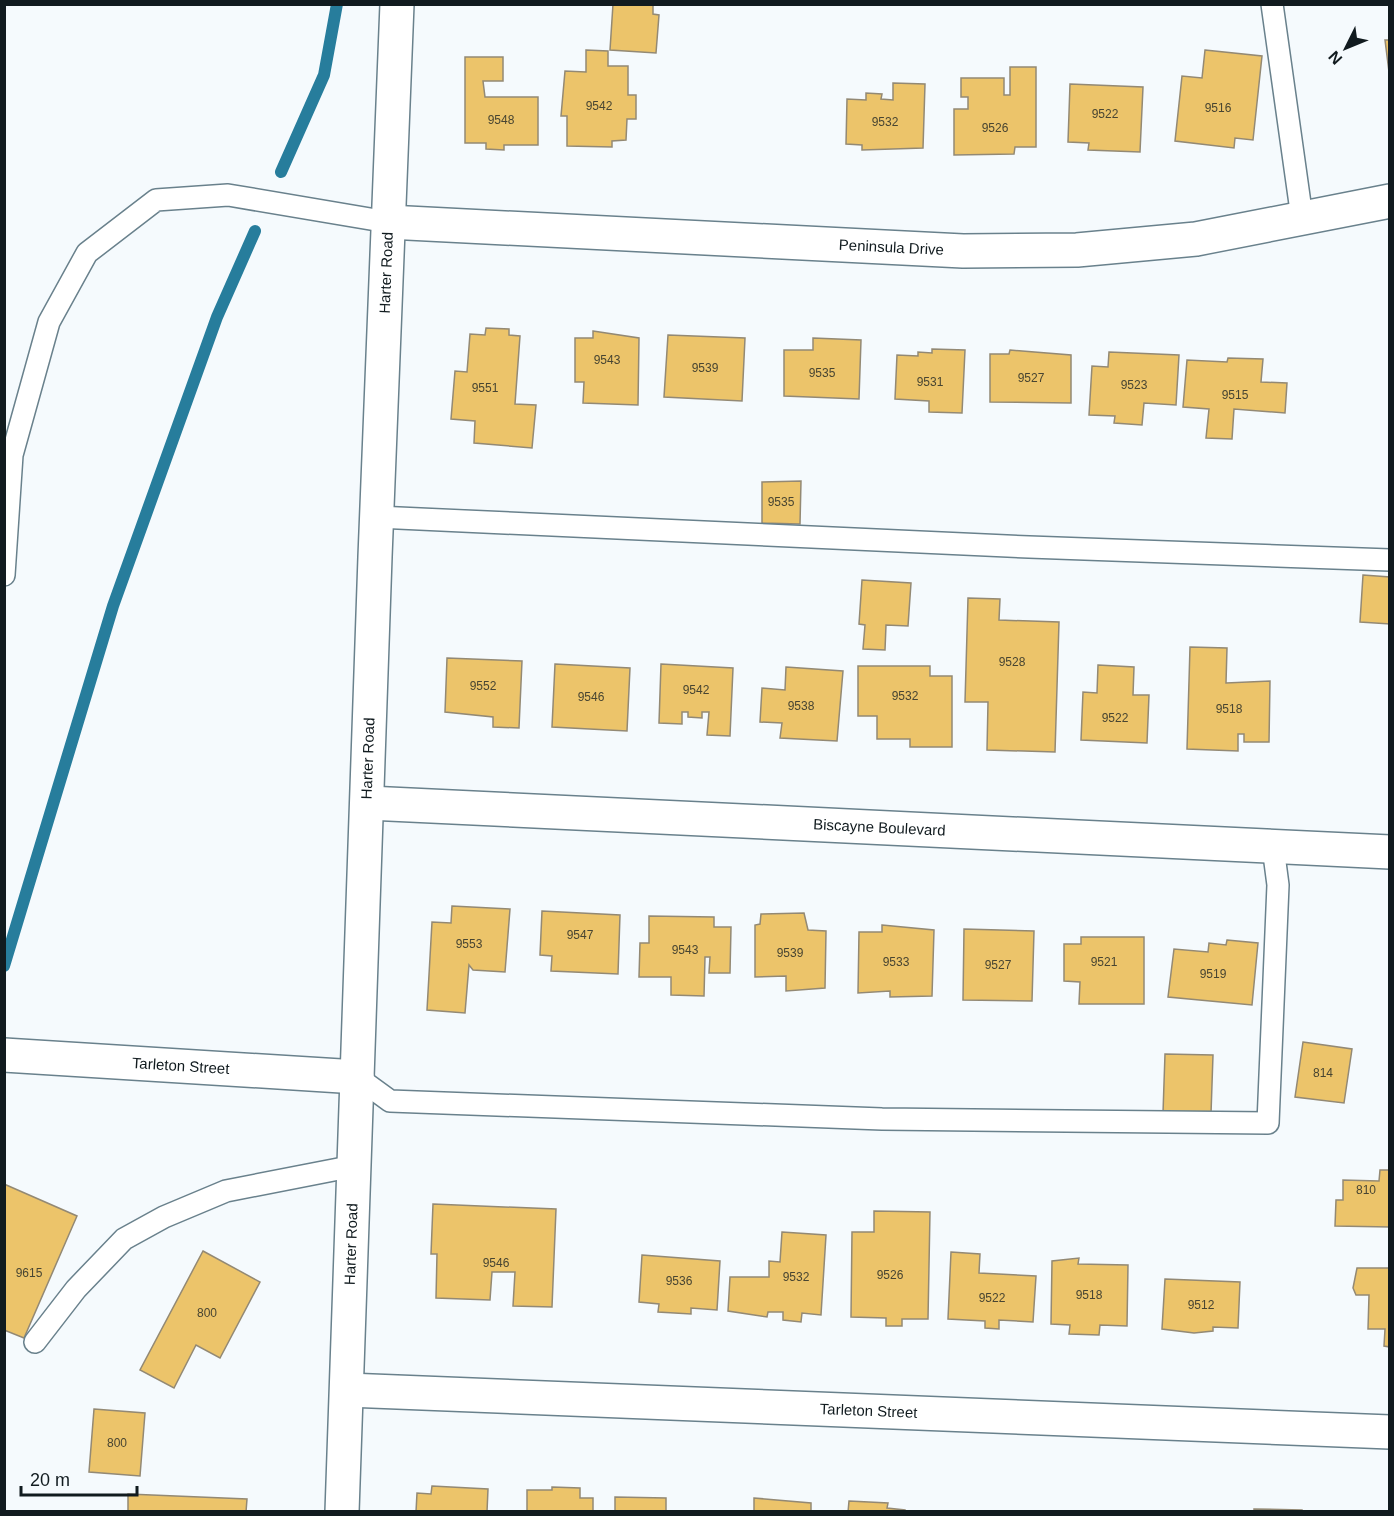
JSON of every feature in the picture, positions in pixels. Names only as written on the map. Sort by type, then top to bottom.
[{"type":"street","name":"Harter Road","points":[[342,1512],[397,4]]},
{"type":"street","name":"Peninsula Drive","points":[[388,222],[963,251],[1077,250],[1196,239],[1389,201]]},
{"type":"street","name":"Biscayne Boulevard","points":[[368,803],[1389,852]]},
{"type":"street","name":"Tarleton Street","points":[[4,1055],[357,1077]]},
{"type":"street","name":"Tarleton Street","points":[[346,1390],[1389,1432]]},
{"type":"lane","points":[[1272,4],[1302,218]]},
{"type":"lane","points":[[4,575],[12,455],[49,322],[87,253],[156,200],[228,195],[388,222]]},
{"type":"lane","points":[[377,517],[1017,547],[1389,560]]},
{"type":"lane","points":[[357,1077],[390,1101],[882,1119],[1268,1123],[1278,885],[1273,847]]},
{"type":"lane","points":[[35,1342],[76,1289],[124,1239],[164,1217],[226,1191],[354,1166]]},
{"type":"building","points":[[613,4],[653,4],[653,14],[659,15],[656,53],[610,50]]},
{"type":"building","points":[[1385,40],[1390,40],[1390,72],[1389,72]]},
{"type":"building","points":[[586,50],[608,51],[608,66],[628,66],[628,95],[636,95],[636,119],[627,119],[626,140],[612,141],[612,147],[567,146],[567,116],[561,116],[565,71],[586,72]]},
{"type":"building","points":[[1205,50],[1262,56],[1253,140],[1235,138],[1234,148],[1175,141],[1182,76],[1202,78]]},
{"type":"building","points":[[465,57],[503,57],[503,81],[483,81],[485,97],[538,97],[538,145],[504,145],[504,150],[486,149],[486,143],[465,143]]},
{"type":"building","points":[[1010,67],[1036,67],[1036,147],[1015,147],[1014,154],[954,155],[954,109],[968,109],[968,97],[961,97],[961,78],[1004,78],[1004,95],[1010,95]]},
{"type":"building","points":[[893,83],[925,84],[923,148],[862,150],[862,145],[846,144],[847,99],[866,100],[866,93],[882,94],[881,99],[893,100]]},
{"type":"building","points":[[1070,84],[1143,87],[1140,152],[1088,150],[1089,143],[1068,142]]},
{"type":"building","points":[[486,328],[509,329],[509,335],[520,336],[515,404],[536,405],[532,448],[474,443],[475,421],[451,419],[455,371],[467,372],[470,334],[485,335]]},
{"type":"building","points":[[593,331],[639,338],[638,405],[583,403],[584,382],[575,382],[575,338],[593,338]]},
{"type":"building","points":[[668,335],[745,338],[742,401],[664,397]]},
{"type":"building","points":[[813,338],[861,340],[859,399],[784,396],[784,350],[813,350]]},
{"type":"building","points":[[932,349],[965,350],[962,413],[929,412],[929,401],[895,399],[897,355],[918,356],[918,352],[932,353]]},
{"type":"building","points":[[1010,350],[1071,355],[1071,403],[990,402],[990,354],[1009,354]]},
{"type":"building","points":[[1109,352],[1179,355],[1176,405],[1144,403],[1142,425],[1114,423],[1115,416],[1089,415],[1092,366],[1108,367]]},
{"type":"building","points":[[1228,358],[1263,359],[1261,382],[1287,383],[1285,413],[1234,409],[1232,439],[1206,438],[1209,409],[1183,407],[1187,360],[1227,362]]},
{"type":"building","points":[[801,481],[800,524],[762,523],[762,482]]},
{"type":"building","points":[[1363,575],[1390,577],[1390,624],[1360,622]]},
{"type":"building","points":[[862,580],[911,583],[908,626],[886,625],[885,650],[863,649],[865,625],[859,624]]},
{"type":"building","points":[[968,598],[1000,599],[999,620],[1059,622],[1055,752],[987,750],[988,702],[965,702]]},
{"type":"building","points":[[1190,647],[1227,648],[1226,683],[1270,681],[1269,742],[1244,742],[1244,734],[1238,734],[1238,751],[1187,749]]},
{"type":"building","points":[[447,658],[522,661],[519,728],[493,727],[493,717],[445,712]]},
{"type":"building","points":[[555,664],[630,668],[627,731],[552,727]]},
{"type":"building","points":[[661,664],[733,668],[730,736],[707,735],[709,712],[702,712],[702,718],[688,717],[688,712],[682,712],[682,724],[659,723]]},
{"type":"building","points":[[1098,665],[1134,667],[1133,695],[1149,695],[1147,743],[1081,740],[1083,692],[1097,693]]},
{"type":"building","points":[[858,666],[930,666],[930,676],[952,676],[952,747],[910,747],[910,739],[877,739],[877,716],[858,716]]},
{"type":"building","points":[[786,667],[843,671],[837,741],[780,738],[782,723],[760,722],[762,688],[785,690]]},
{"type":"building","points":[[452,906],[510,909],[505,972],[473,970],[469,965],[465,1013],[427,1010],[432,922],[451,923]]},
{"type":"building","points":[[542,911],[620,915],[618,974],[551,971],[552,956],[540,955]]},
{"type":"building","points":[[804,913],[808,930],[826,931],[825,988],[786,991],[786,976],[755,977],[755,925],[760,924],[761,914]]},
{"type":"building","points":[[649,916],[714,917],[714,927],[731,927],[730,973],[709,973],[710,957],[705,957],[704,996],[671,995],[671,977],[639,977],[640,943],[649,943]]},
{"type":"building","points":[[882,925],[934,930],[932,996],[890,997],[890,991],[858,993],[859,932],[882,932]]},
{"type":"building","points":[[964,929],[1034,931],[1032,1001],[963,1000]]},
{"type":"building","points":[[1081,937],[1144,937],[1144,1004],[1079,1004],[1080,982],[1064,981],[1064,944],[1081,944]]},
{"type":"building","points":[[1227,940],[1258,943],[1252,1005],[1168,997],[1174,949],[1208,952],[1209,943],[1226,945]]},
{"type":"building","points":[[1303,1042],[1352,1049],[1344,1103],[1295,1097]]},
{"type":"building","points":[[1165,1054],[1213,1055],[1211,1114],[1163,1113]]},
{"type":"building","points":[[1380,1170],[1390,1170],[1390,1227],[1335,1226],[1336,1200],[1343,1200],[1343,1180],[1379,1181]]},
{"type":"building","points":[[4,1184],[77,1216],[24,1338],[4,1330]]},
{"type":"building","points":[[433,1204],[556,1209],[552,1307],[513,1306],[515,1272],[492,1272],[490,1300],[436,1298],[437,1254],[431,1254]]},
{"type":"building","points":[[874,1211],[930,1212],[928,1319],[902,1319],[902,1326],[886,1326],[886,1318],[851,1317],[852,1232],[874,1232]]},
{"type":"building","points":[[782,1232],[826,1235],[821,1315],[802,1313],[801,1322],[783,1320],[783,1312],[768,1312],[767,1317],[728,1311],[730,1277],[769,1277],[769,1261],[780,1262]]},
{"type":"building","points":[[203,1251],[260,1282],[220,1358],[196,1345],[174,1388],[140,1370]]},
{"type":"building","points":[[951,1252],[980,1254],[979,1273],[1036,1276],[1033,1322],[999,1320],[999,1329],[985,1328],[985,1321],[948,1319]]},
{"type":"building","points":[[642,1255],[720,1261],[717,1310],[691,1308],[691,1314],[658,1312],[659,1304],[639,1302]]},
{"type":"building","points":[[1079,1258],[1078,1264],[1128,1265],[1127,1326],[1100,1325],[1099,1335],[1069,1334],[1070,1325],[1051,1324],[1052,1261]]},
{"type":"building","points":[[1357,1268],[1390,1268],[1390,1347],[1384,1346],[1385,1329],[1368,1329],[1369,1295],[1356,1295],[1353,1288]]},
{"type":"building","points":[[1165,1279],[1240,1282],[1238,1328],[1213,1327],[1213,1331],[1194,1333],[1162,1329]]},
{"type":"building","points":[[94,1409],[145,1413],[140,1476],[89,1472]]},
{"type":"building","points":[[432,1486],[488,1489],[487,1512],[416,1512],[417,1493],[431,1494]]},
{"type":"building","points":[[552,1487],[580,1488],[580,1498],[593,1498],[593,1512],[527,1512],[527,1490],[552,1490]]},
{"type":"building","points":[[128,1494],[247,1499],[246,1512],[128,1512]]},
{"type":"building","points":[[615,1497],[666,1498],[666,1512],[615,1512]]},
{"type":"building","points":[[754,1498],[811,1503],[811,1512],[754,1512]]},
{"type":"building","points":[[849,1501],[888,1503],[887,1508],[905,1510],[905,1512],[848,1512]]},
{"type":"building","points":[[1254,1509],[1302,1510],[1302,1512],[1254,1512]]},
{"type":"waterway","points":[[281,172],[324,75],[337,4]]},
{"type":"waterway","points":[[4,966],[113,606],[217,317],[255,231]]}]
